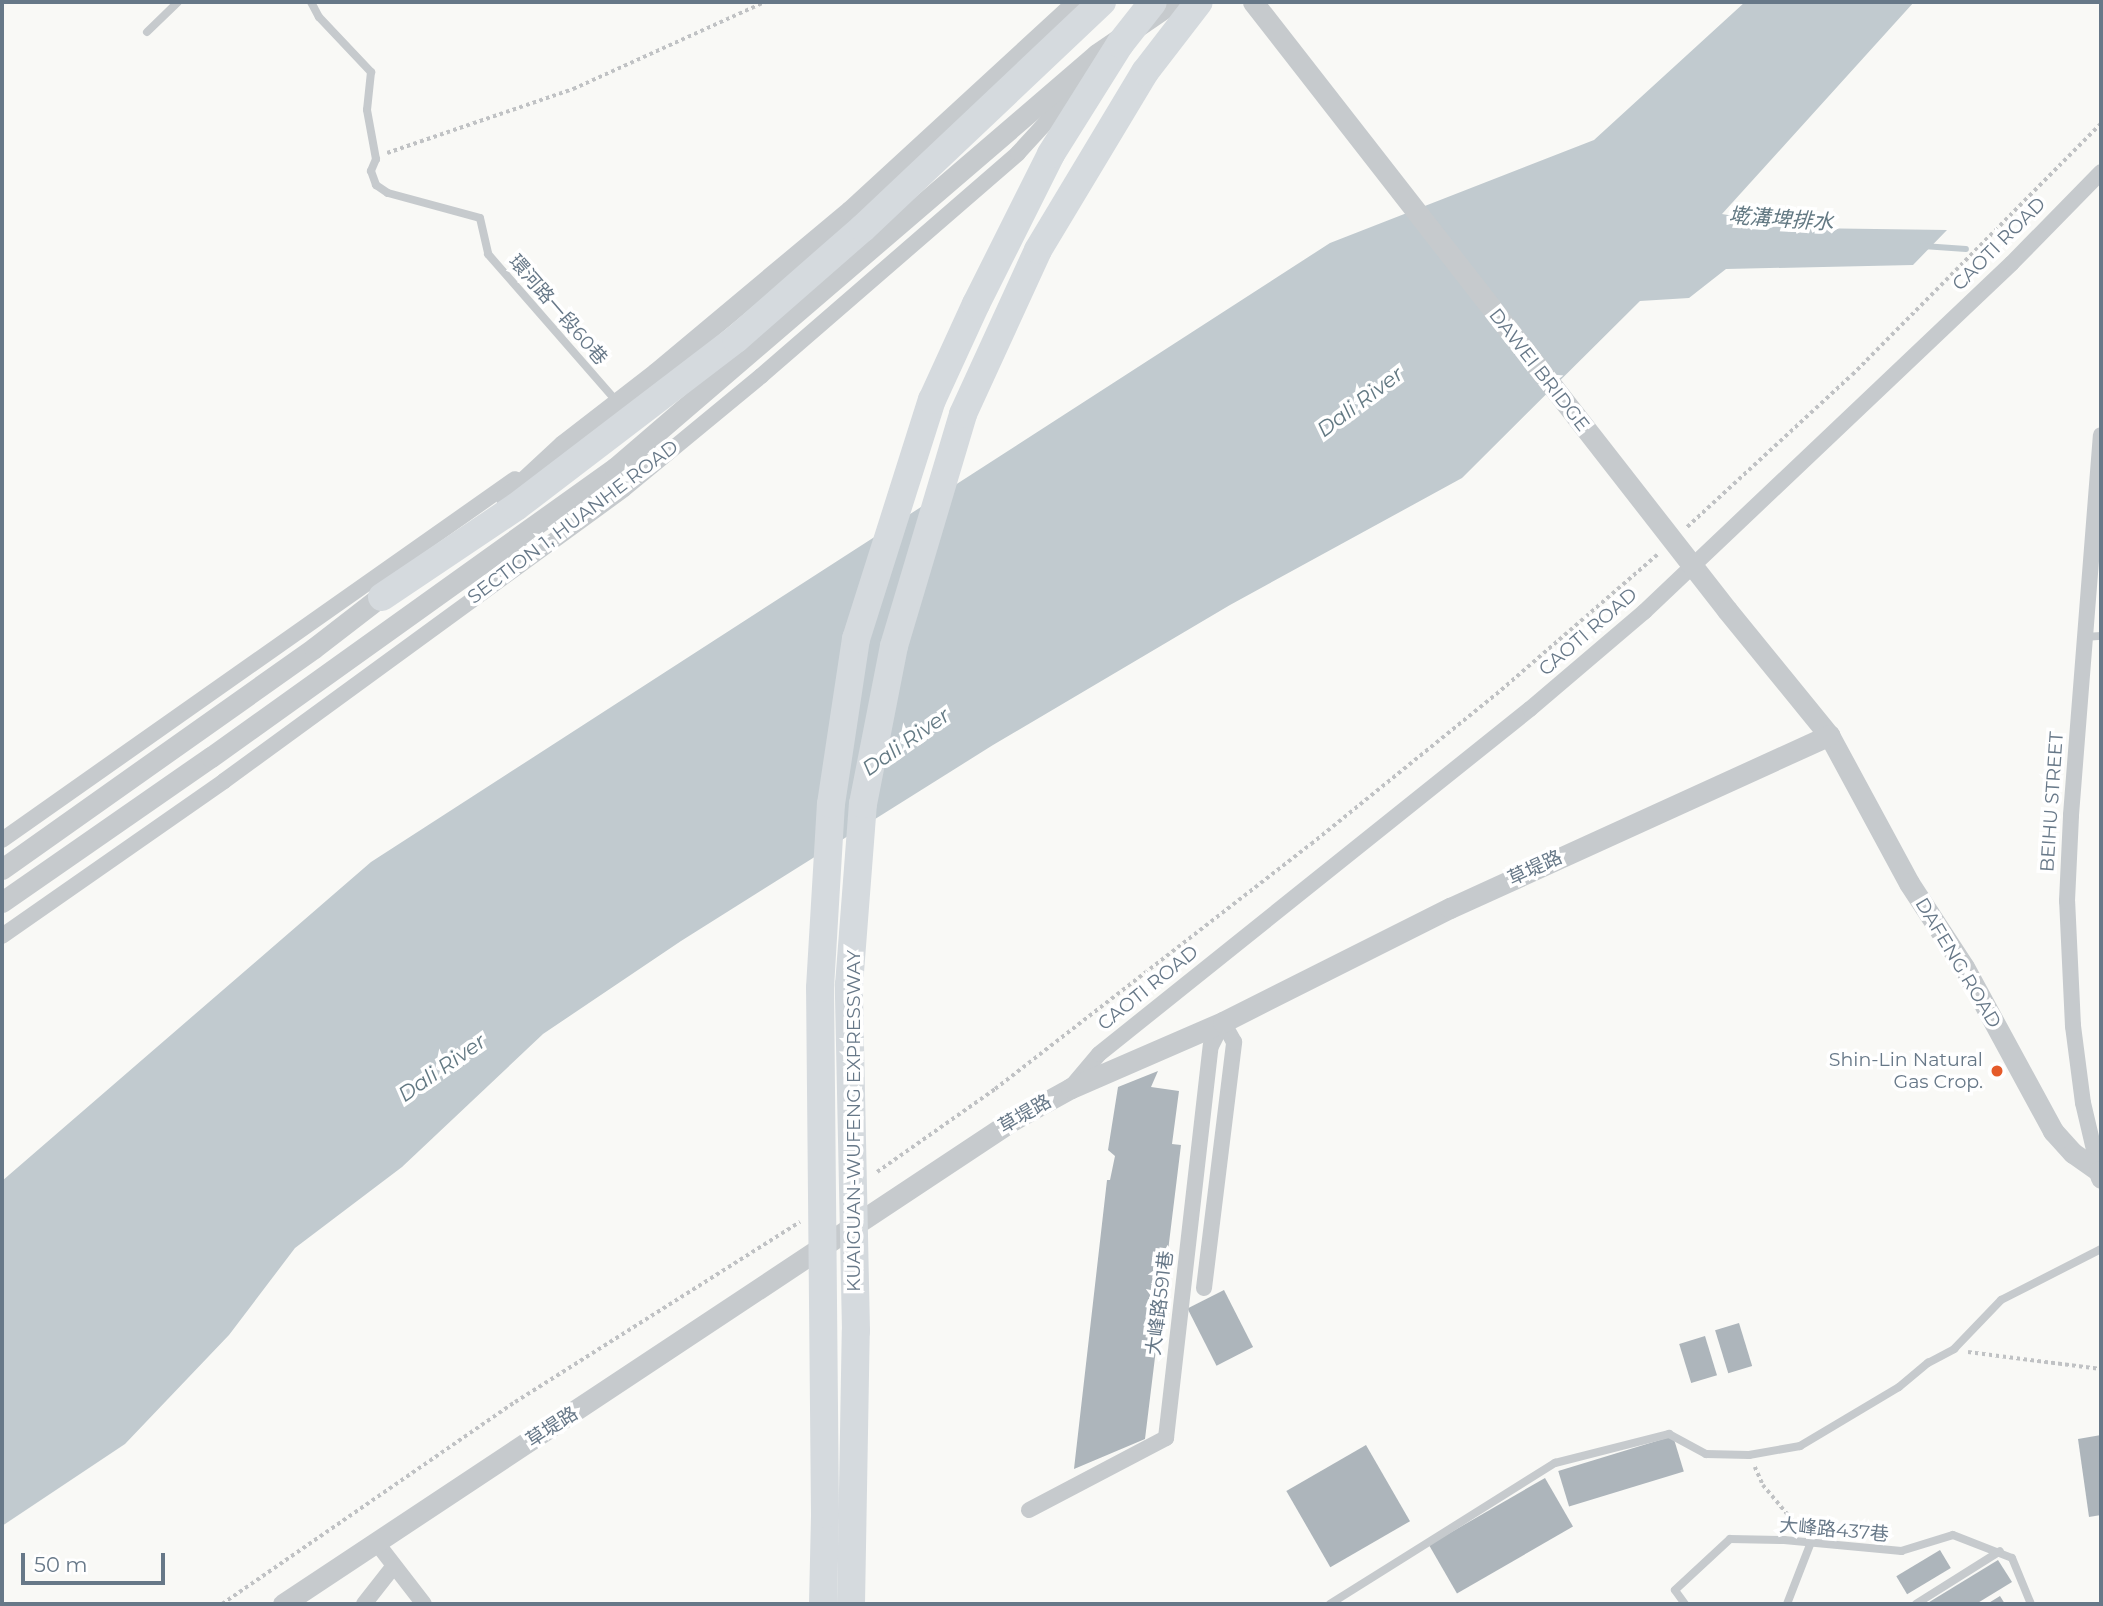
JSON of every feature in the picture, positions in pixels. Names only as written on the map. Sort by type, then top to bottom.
[{"type":"highway","points":[[382,597],[516,507],[736,340],[863,229],[1102,2]]},
{"type":"highway","name":"KUAIGUAN-WUFENG EXPRESSWAY","points":[[823,1604],[825,1500],[820,989],[831,804],[856,639],[932,400],[976,304],[1051,154],[1120,44],[1153,2]]},
{"type":"highway","name":"KUAIGUAN-WUFENG EXPRESSWAY","points":[[851,1604],[856,1331],[849,985],[863,804],[894,646],[963,414],[1038,250],[1145,72],[1199,2]]},
{"type":"street","points":[[2,840],[563,445],[850,211],[1077,2]]},
{"type":"street","name":"SECTION 1, HUANHE ROAD","points":[[2,902],[211,757],[615,468],[1097,54],[1173,2]]},
{"type":"street","name":"DAWEI BRIDGE","points":[[1253,2],[1727,610],[1829,735]]},
{"type":"street","name":"SECTION 1, HUANHE ROAD","points":[[2,936],[224,781],[624,489],[761,376],[1018,153],[1062,105],[1097,54]]},
{"type":"street","name":"CAOTI ROAD","points":[[1071,1088],[1099,1055],[1530,709],[1644,612],[2002,272],[2101,172]]},
{"type":"street","name":"BEIHU STREET","points":[[2100,1174],[2083,1103],[2073,1026],[2067,901],[2093,637],[2101,435]]},
{"type":"street","points":[[2,869],[382,597],[452,536],[517,491],[563,445]]},
{"type":"street","name":"草堤路","points":[[283,1604],[817,1252],[951,1159],[1071,1088],[1223,1022],[1450,908],[1829,735]]},
{"type":"street","name":"DAFENG ROAD","points":[[1829,735],[1909,883],[1965,967],[2053,1131],[2073,1153],[2100,1174]]},
{"type":"street","points":[[1204,1288],[1234,1042],[1223,1022]]},
{"type":"street","name":"大峰路591巷","points":[[1028,1510],[1166,1438],[1211,1046],[1223,1022]]},
{"type":"street","points":[[858,1224],[859,1604]]},
{"type":"street","points":[[816,1604],[819,1513],[817,1252]]},
{"type":"street","points":[[376,1542],[424,1604]]},
{"type":"street","points":[[364,1604],[393,1567]]},
{"type":"lane","points":[[147,32],[178,2]]},
{"type":"lane","name":"環河路一段60巷","points":[[311,2],[319,17],[371,72],[367,110],[376,159],[372,178],[381,190],[480,218],[488,254],[618,402]]},
{"type":"lane","points":[[1330,1604],[1555,1463],[1670,1434],[1706,1454],[1749,1455],[1800,1446],[1899,1387],[1928,1363],[1954,1349],[2001,1300],[2101,1249]]},
{"type":"lane","name":"大峰路437巷","points":[[1685,1604],[1675,1590],[1730,1539],[1811,1542],[1901,1552],[1953,1535],[2000,1552]]},
{"type":"lane","points":[[1787,1604],[1811,1542]]},
{"type":"lane","points":[[1916,1604],[2000,1552],[2012,1558],[2031,1604]]},
{"type":"path","points":[[376,159],[573,89],[765,2]]},
{"type":"path","points":[[1677,536],[1852,375],[2101,123]]},
{"type":"path","points":[[869,1176],[995,1089],[1322,836],[1502,690],[1667,546]]},
{"type":"path","points":[[222,1604],[516,1402],[719,1277],[811,1215]]},
{"type":"path","points":[[1954,1349],[2101,1369]]},
{"type":"path","points":[[1749,1455],[1763,1485],[1794,1522],[1784,1540]]},
{"type":"water","name":"Dali River","points":[[1745,2],[1914,2],[1722,214],[1804,228],[1947,230],[1913,265],[1726,269],[1689,298],[1640,301],[1462,478],[1230,605],[993,745],[681,941],[543,1034],[402,1167],[295,1248],[229,1335],[125,1444],[2,1526],[2,1181],[371,862],[1330,243],[1594,140]]},
{"type":"building","points":[[1158,1071],[1151,1087],[1179,1091],[1172,1144],[1181,1145],[1145,1439],[1074,1469],[1107,1180],[1110,1180],[1115,1156],[1108,1150],[1118,1087]]},
{"type":"building","points":[[1224,1290],[1253,1347],[1217,1366],[1187,1309]]},
{"type":"building","points":[[1739,1323],[1752,1366],[1728,1373],[1715,1330]]},
{"type":"building","points":[[1705,1336],[1717,1375],[1691,1383],[1679,1344]]},
{"type":"building","points":[[2101,1435],[2101,1515],[2089,1517],[2078,1439]]},
{"type":"building","points":[[1673,1436],[1684,1471],[1569,1506],[1558,1471]]},
{"type":"building","points":[[1366,1445],[1410,1521],[1330,1567],[1286,1491]]},
{"type":"building","points":[[1545,1478],[1573,1526],[1457,1593],[1429,1545]]},
{"type":"building","points":[[1940,1550],[1951,1568],[1907,1594],[1896,1576]]},
{"type":"building","points":[[1998,1560],[2012,1582],[1976,1604],[1926,1604]]},
{"type":"building","points":[[2000,1596],[2005,1604],[1987,1604]]},
{"type":"waterway","name":"墘溝埤排水","points":[[1923,246],[1966,249]]},
{"type":"place","name":"Shin-Lin Natural Gas Crop.","points":[[1997,1071]]}]
